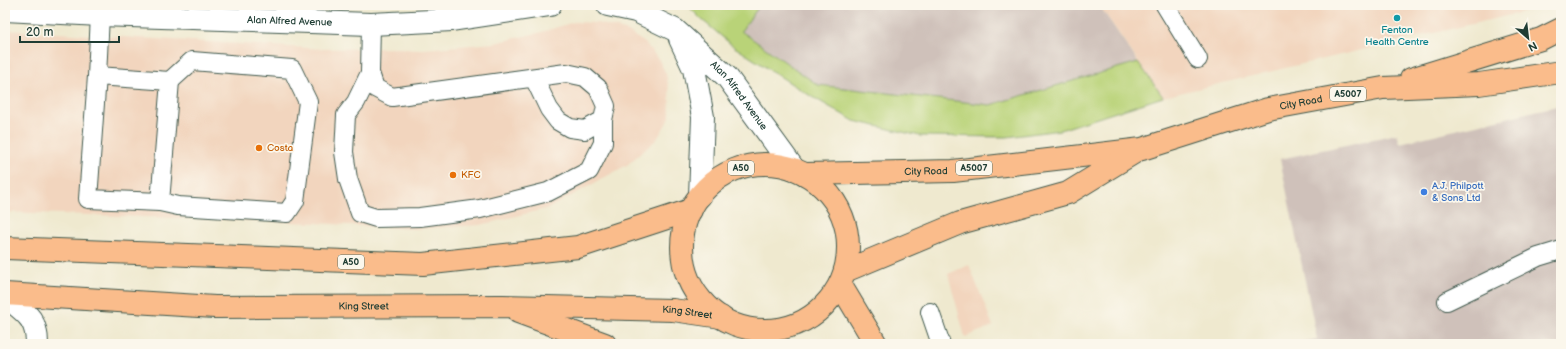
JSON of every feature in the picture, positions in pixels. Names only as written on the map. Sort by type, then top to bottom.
[{"type":"main road","name":"A5007","points":[[1383,88],[1541,39],[1561,29]]},
{"type":"main road","name":"City Road","points":[[800,172],[953,171],[1142,149],[1268,109],[1383,88],[1479,84],[1561,72]]},
{"type":"main road","name":"City Road","points":[[842,277],[960,223],[1068,193],[1142,149]]},
{"type":"main road","name":"A50","points":[[730,321],[757,330],[786,327],[800,322],[824,306],[833,295],[842,277],[848,246],[844,222],[838,206],[820,185],[800,172],[766,164],[749,166],[736,170],[723,176],[696,203],[685,225],[682,248],[688,276],[693,288],[702,301],[730,321],[764,344]]},
{"type":"main road","name":"A50","points":[[5,248],[423,264],[578,247],[696,203]]},
{"type":"main road","points":[[842,277],[876,344]]},
{"type":"main road","name":"King Street","points":[[5,295],[215,307],[502,306],[673,310],[730,321]]},
{"type":"main road","name":"A50","points":[[502,306],[605,344]]},
{"type":"street","name":"Alan Alfred Avenue","points":[[5,10],[100,15],[284,13],[371,24],[447,12],[550,5]]},
{"type":"street","name":"Alan Alfred Avenue","points":[[608,5],[637,8],[675,30],[728,77],[800,172]]},
{"type":"street","name":"Alan Alfred Avenue","points":[[675,30],[694,69],[703,117],[696,203]]},
{"type":"street","points":[[5,295],[30,317],[37,332],[37,344]]},
{"type":"lane","points":[[1165,5],[1198,58]]},
{"type":"lane","points":[[100,15],[88,199],[160,202],[178,206],[287,213],[296,201],[308,102],[292,69],[192,61],[170,81],[160,202]]},
{"type":"lane","points":[[370,73],[356,102],[346,115],[344,152],[348,179],[360,213],[376,218],[420,218],[480,209],[548,192],[589,172],[603,143],[603,120],[606,106],[598,88],[585,76],[566,73],[392,97],[374,88],[370,73],[371,24]]},
{"type":"lane","points":[[97,76],[170,81]]},
{"type":"lane","points":[[534,78],[549,109],[558,121],[570,128],[585,130],[603,120]]},
{"type":"lane","points":[[1447,301],[1538,257],[1561,250]]},
{"type":"lane","points":[[930,312],[941,344]]},
{"type":"shaded area","points":[[705,5],[1099,5],[1138,62],[990,105],[818,85]]},
{"type":"shaded area","name":"Fenton Health Centre","points":[[1099,5],[1547,5],[1544,7],[1163,97]]},
{"type":"shaded area","points":[[574,22],[597,23],[625,30],[645,43],[659,60],[666,74],[669,89],[670,117],[657,139],[627,165],[549,208],[480,225],[414,229],[316,223],[5,212],[5,30],[324,49],[401,48],[413,50],[495,43],[542,32]]},
{"type":"shaded area","name":"A.J. Philpott & Sons Ltd","points":[[1561,105],[1561,344],[1291,344],[1317,339],[1280,159],[1397,134],[1400,143]]},
{"type":"shaded area","points":[[969,265],[993,326],[965,337],[948,274]]},
{"type":"green space","points":[[687,5],[760,5],[741,31],[818,85],[990,105],[1138,62],[1163,97],[1060,130],[1007,137],[920,136],[854,121],[804,92],[733,46]]},
{"type":"place","name":"Fenton Health Centre","points":[[1397,18]]},
{"type":"place","name":"Costa","points":[[259,148]]},
{"type":"place","name":"KFC","points":[[453,175]]},
{"type":"place","name":"A.J. Philpott & Sons Ltd","points":[[1424,192]]}]
